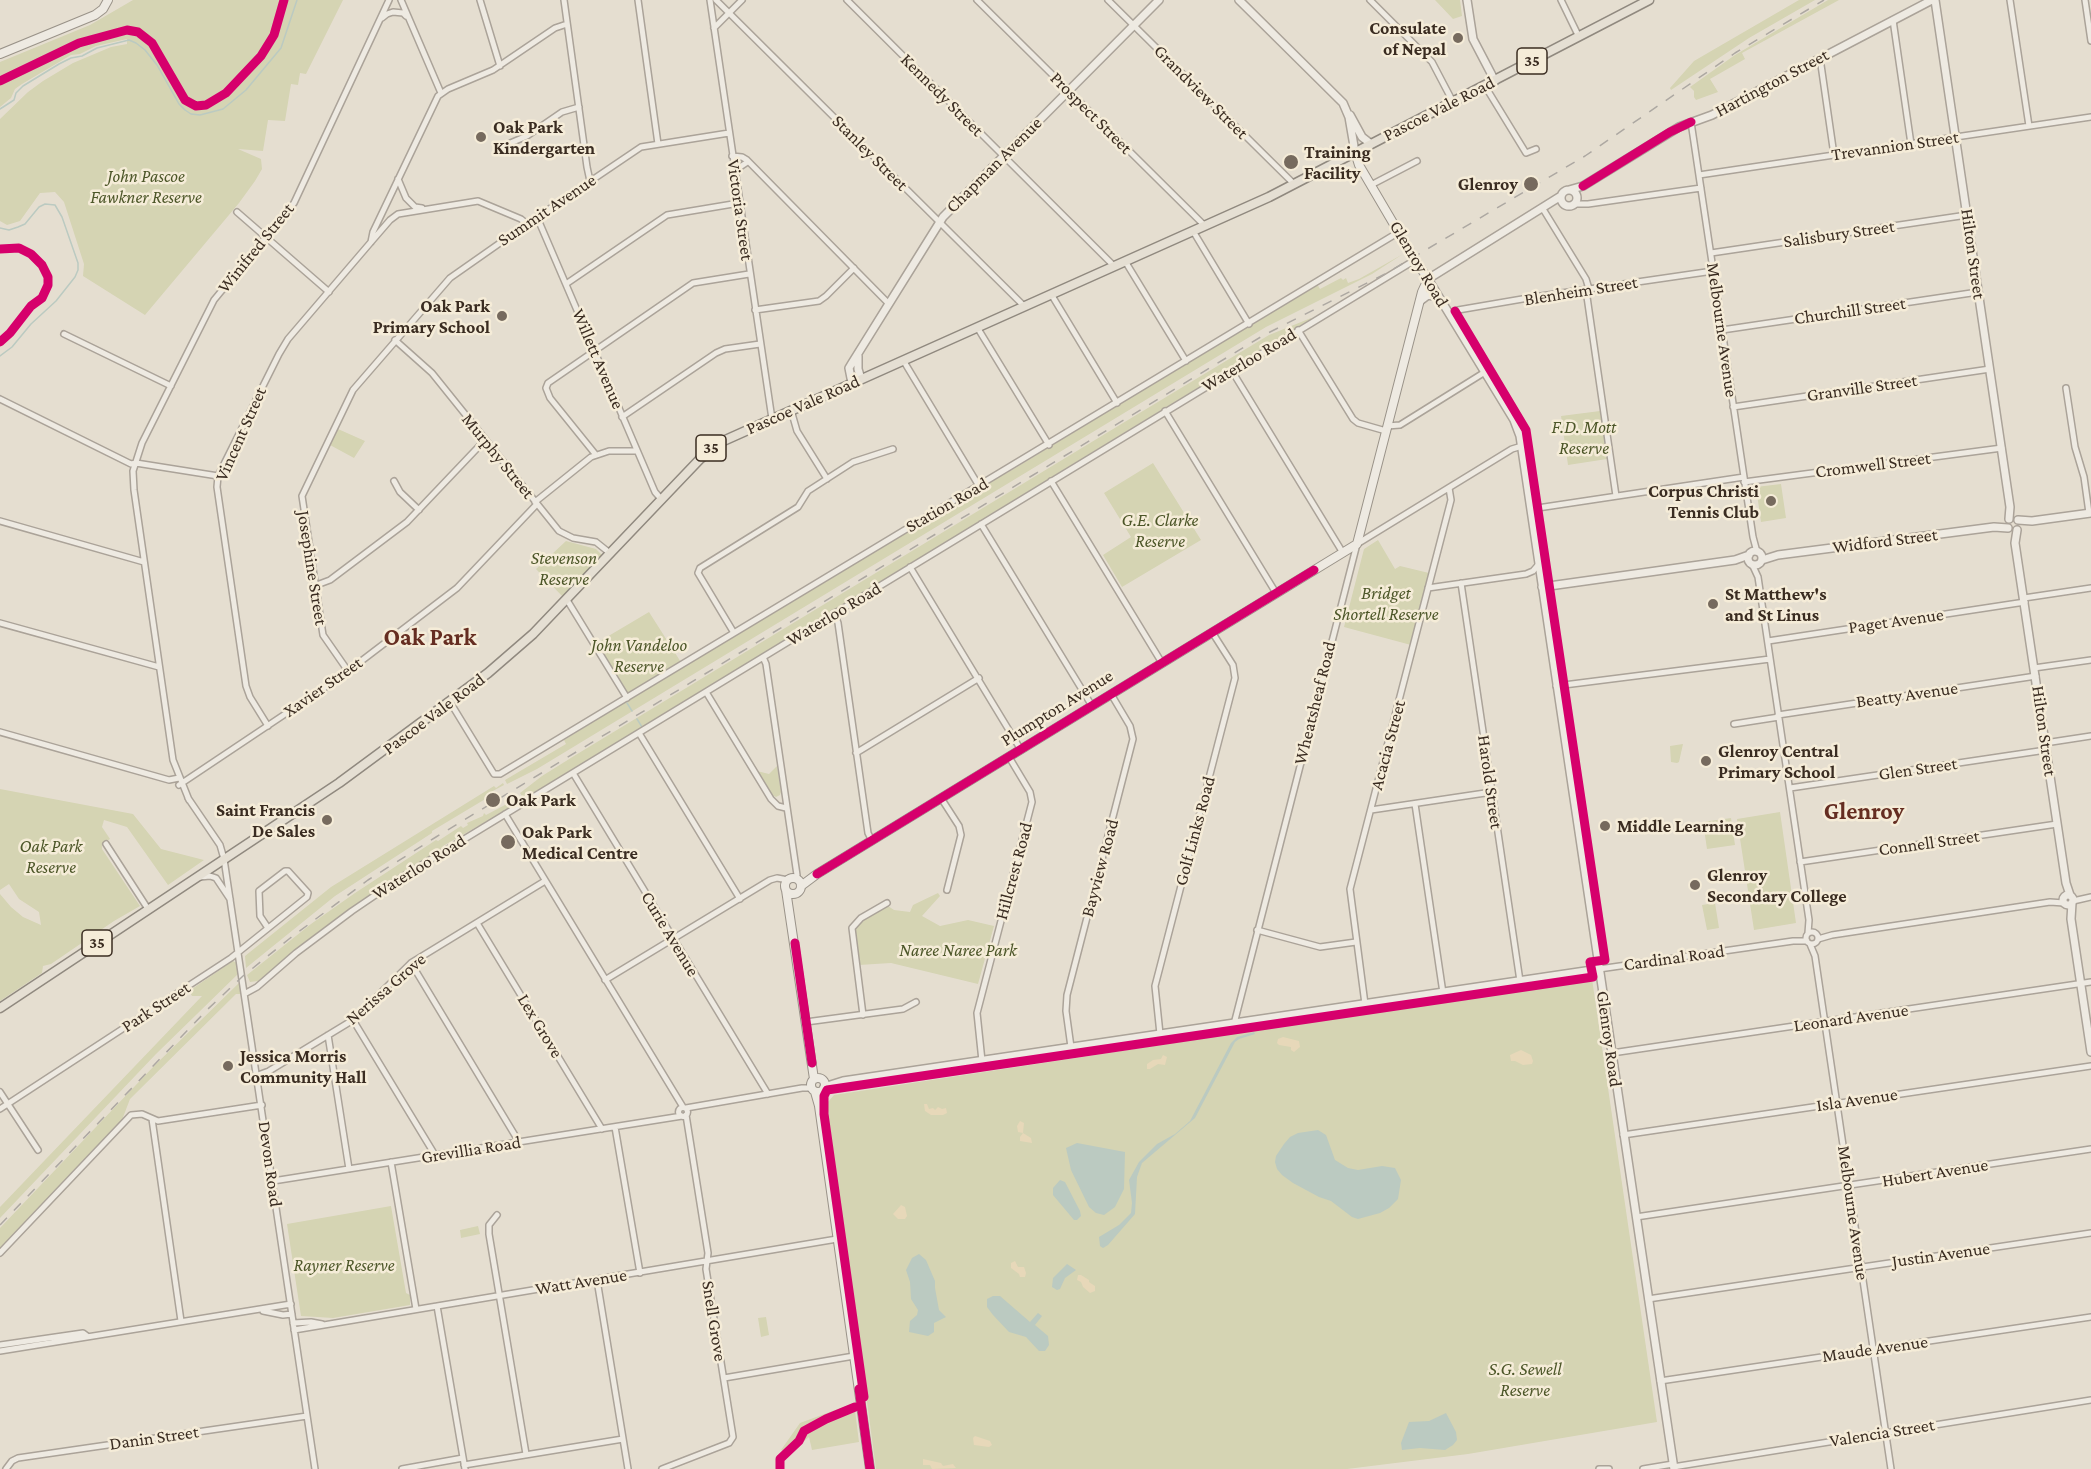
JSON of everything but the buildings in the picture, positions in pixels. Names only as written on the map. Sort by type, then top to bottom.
[{"type":"main road","points":[[0,54],[95,15],[103,9],[108,0]]},
{"type":"main road","name":"Pascoe Vale Road","points":[[0,1008],[369,762],[508,657],[567,600],[713,447],[1294,184],[1647,1]]},
{"type":"main road","name":"Glenroy Road","points":[[1355,152],[1359,165],[1428,279]]},
{"type":"main road","name":"Wheatsheaf Road","points":[[1357,544],[1428,279]]},
{"type":"main road","name":"Plumpton Avenue","points":[[793,884],[817,874],[872,841],[1357,544]]},
{"type":"main road","points":[[793,884],[790,913],[812,1063],[818,1085],[837,1239],[870,1469]]},
{"type":"street","name":"Winifred Street","points":[[133,463],[214,300],[294,203],[389,0]]},
{"type":"street","points":[[401,0],[441,93],[500,66],[555,28],[567,24]]},
{"type":"street","points":[[480,0],[500,66]]},
{"type":"street","points":[[564,0],[590,181]]},
{"type":"street","points":[[638,0],[658,144]]},
{"type":"street","name":"Victoria Street","points":[[710,0],[754,310],[772,419]]},
{"type":"street","name":"Stanley Street","points":[[716,0],[1024,306]]},
{"type":"street","points":[[714,28],[742,0]]},
{"type":"street","name":"Kennedy Street","points":[[847,0],[1114,266]]},
{"type":"street","name":"Prospect Street","points":[[977,0],[1205,226]]},
{"type":"street","name":"Grandview Street","points":[[1108,0],[1294,184]]},
{"type":"street","name":"Chapman Avenue","points":[[856,381],[859,353],[939,222],[1159,0]]},
{"type":"street","points":[[1239,0],[1343,103],[1362,136],[1371,144]]},
{"type":"street","points":[[1370,0],[1432,62],[1454,102]]},
{"type":"street","points":[[1467,0],[1473,39],[1495,81]]},
{"type":"street","points":[[1561,0],[1579,37]]},
{"type":"street","name":"Hartington Street","points":[[1569,190],[1583,186],[1670,132],[1712,115],[1934,0]]},
{"type":"street","name":"Hilton Street","points":[[1934,0],[2091,1052]]},
{"type":"street","points":[[2010,0],[2029,126]]},
{"type":"street","points":[[2085,0],[2091,41]]},
{"type":"street","points":[[381,19],[393,12],[409,18]]},
{"type":"street","points":[[1893,20],[1911,144]]},
{"type":"street","points":[[1820,58],[1834,155]]},
{"type":"street","points":[[1485,86],[1526,153],[1536,149]]},
{"type":"street","name":"Vincent Street","points":[[371,242],[373,231],[441,93]]},
{"type":"street","points":[[501,147],[527,136],[562,112],[579,107]]},
{"type":"street","points":[[1347,110],[1355,152]]},
{"type":"street","name":"Trevannion Street","points":[[1699,176],[2091,117]]},
{"type":"street","name":"Melbourne Avenue","points":[[1691,122],[1891,1469]]},
{"type":"street","name":"Summit Avenue","points":[[395,340],[450,278],[635,150],[658,144],[729,133]]},
{"type":"street","points":[[733,158],[741,157],[890,302]]},
{"type":"street","points":[[586,158],[597,176]]},
{"type":"street","points":[[1371,185],[1417,161]]},
{"type":"street","points":[[735,174],[737,169],[748,164]]},
{"type":"street","points":[[398,179],[405,198],[416,207],[427,209]]},
{"type":"street","name":"Hartington Street","points":[[1575,199],[1583,186]]},
{"type":"street","points":[[1562,200],[1565,190],[1569,190],[1575,199],[1589,204],[1701,188]]},
{"type":"street","points":[[1562,200],[1568,206],[1575,199]]},
{"type":"street","points":[[1428,279],[1552,203],[1562,200]]},
{"type":"street","points":[[381,231],[398,214],[478,201],[521,219],[527,224]]},
{"type":"street","points":[[566,284],[667,215],[739,203]]},
{"type":"street","points":[[1543,209],[1586,279],[1616,496]]},
{"type":"street","points":[[237,212],[330,290]]},
{"type":"street","name":"Salisbury Street","points":[[1711,253],[1967,215]]},
{"type":"street","name":"Willett Avenue","points":[[537,217],[654,492],[662,500]]},
{"type":"street","name":"Vincent Street","points":[[268,726],[246,686],[217,487],[219,476],[283,346],[381,231],[380,220]]},
{"type":"street","points":[[1193,231],[1249,324]]},
{"type":"street","name":"Station Road","points":[[450,702],[494,774],[498,775],[1399,232]]},
{"type":"street","name":"Waterloo Road","points":[[246,993],[257,987],[360,905],[505,814],[1415,259]]},
{"type":"street","points":[[1125,261],[1186,361]]},
{"type":"street","points":[[754,310],[819,301],[854,268]]},
{"type":"street","name":"Blenheim Street","points":[[1449,314],[1458,310],[1713,271]]},
{"type":"street","points":[[596,455],[550,398],[546,388],[551,380],[693,283],[749,274]]},
{"type":"street","name":"Glenroy Road","points":[[1428,279],[1516,425],[1522,446],[1673,1467]]},
{"type":"street","name":"Churchill Street","points":[[1722,330],[1978,292]]},
{"type":"street","points":[[1051,294],[1117,403]]},
{"type":"street","points":[[1420,302],[1428,295],[1439,297]]},
{"type":"street","points":[[977,327],[1049,445]]},
{"type":"street","points":[[1298,330],[1353,419],[1358,423],[1387,428],[1400,424],[1485,372]]},
{"type":"street","points":[[64,334],[171,386]]},
{"type":"street","name":"Murphy Street","points":[[395,340],[432,373],[563,534],[596,542],[611,554]]},
{"type":"street","name":"Josephine Street","points":[[348,671],[322,635],[302,502],[303,490],[353,390],[395,340]]},
{"type":"street","points":[[622,417],[716,352],[760,344]]},
{"type":"street","points":[[903,360],[979,486]]},
{"type":"street","name":"Granville Street","points":[[1733,407],[1990,369]]},
{"type":"street","points":[[1232,370],[1343,553]]},
{"type":"street","points":[[2066,388],[2074,447],[2084,477],[2090,513]]},
{"type":"street","points":[[0,399],[133,463],[219,476]]},
{"type":"street","points":[[791,410],[797,431],[826,479]]},
{"type":"street","points":[[1165,411],[1276,593]]},
{"type":"street","points":[[314,586],[330,580],[396,531],[485,440]]},
{"type":"street","name":"Plumpton Avenue","points":[[1357,544],[1512,449],[1522,446]]},
{"type":"street","name":"Cromwell Street","points":[[1531,509],[1744,479],[2002,448]]},
{"type":"street","points":[[734,633],[698,573],[699,569],[798,507],[808,491],[853,462],[893,449]]},
{"type":"street","name":"Xavier Street","points":[[179,782],[268,726],[348,671],[464,582],[536,503],[596,455],[615,450],[637,451]]},
{"type":"street","points":[[133,463],[130,474],[173,760],[179,782],[220,845],[224,859]]},
{"type":"street","points":[[394,481],[400,492],[419,510]]},
{"type":"street","points":[[1051,481],[1162,663]]},
{"type":"street","name":"Acacia Street","points":[[1365,1004],[1350,893],[1451,500],[1449,488]]},
{"type":"street","name":"Widford Street","points":[[1542,587],[2090,513]]},
{"type":"street","points":[[0,521],[144,562]]},
{"type":"street","points":[[981,524],[1092,706]]},
{"type":"street","name":"Wheatsheaf Road","points":[[1234,1023],[1357,544]]},
{"type":"street","points":[[1428,588],[1526,574],[1533,571],[1539,563]]},
{"type":"street","points":[[910,567],[1021,750]]},
{"type":"street","name":"Harold Street","points":[[1461,584],[1520,981]]},
{"type":"street","name":"Paget Avenue","points":[[1768,640],[2091,588]]},
{"type":"street","points":[[567,600],[627,698]]},
{"type":"street","points":[[834,613],[838,623],[868,832],[872,841]]},
{"type":"street","points":[[0,623],[159,667]]},
{"type":"street","name":"Golf Links Road","points":[[1160,1034],[1155,986],[1235,678],[1233,666],[1212,632]]},
{"type":"street","points":[[605,980],[770,880],[779,878],[793,884],[795,864],[766,664],[763,657]]},
{"type":"street","points":[[1556,686],[1770,659]]},
{"type":"street","points":[[2034,668],[2091,660]]},
{"type":"street","name":"Beatty Avenue","points":[[1734,724],[2036,676]]},
{"type":"street","points":[[856,753],[978,678]]},
{"type":"street","points":[[706,692],[771,799],[778,806],[786,808]]},
{"type":"street","name":"Bayview Road","points":[[1071,1047],[1066,1011],[1067,995],[1134,739],[1130,726],[1111,694]]},
{"type":"street","points":[[0,732],[179,782]]},
{"type":"street","points":[[639,733],[740,899]]},
{"type":"street","name":"Glen Street","points":[[1790,788],[2046,747],[2091,736]]},
{"type":"street","name":"Hillcrest Road","points":[[982,1061],[977,1013],[1032,802],[1030,792],[1009,757]]},
{"type":"street","name":"Curie Avenue","points":[[573,773],[768,1094]]},
{"type":"street","points":[[1371,810],[1492,792]]},
{"type":"street","points":[[941,798],[961,832],[947,890]]},
{"type":"street","points":[[1415,804],[1443,993]]},
{"type":"street","name":"Snell Grove","points":[[505,814],[678,1101],[687,1127],[708,1252],[706,1269],[733,1435],[732,1440],[662,1469]]},
{"type":"street","name":"Connell Street","points":[[1800,862],[2057,824]]},
{"type":"street","points":[[106,844],[148,909]]},
{"type":"street","name":"Devon Road","points":[[224,859],[246,993],[315,1469]]},
{"type":"street","name":"Park Street","points":[[0,1108],[239,953],[307,897],[308,893],[296,878],[286,871],[258,894],[260,916],[268,928]]},
{"type":"street","points":[[194,878],[210,876],[216,879],[231,901]]},
{"type":"street","name":"Nerissa Grove","points":[[258,1075],[269,1071],[353,1020],[411,963],[545,881]]},
{"type":"street","name":"Cardinal Road","points":[[818,1085],[2090,897]]},
{"type":"street","points":[[863,1015],[852,928],[861,918],[887,903]]},
{"type":"street","name":"Lex Grove","points":[[477,923],[602,1129]]},
{"type":"street","points":[[1257,930],[1320,947],[1356,942]]},
{"type":"street","points":[[411,963],[519,1142]]},
{"type":"street","name":"Waterloo Road","points":[[244,985],[262,981]]},
{"type":"street","name":"Leonard Avenue","points":[[1612,1053],[2091,982]]},
{"type":"street","points":[[806,1022],[903,1009],[916,1002]]},
{"type":"street","points":[[353,1020],[435,1155]]},
{"type":"street","points":[[328,1035],[349,1169]]},
{"type":"street","name":"Isla Avenue","points":[[1623,1135],[2091,1066]]},
{"type":"street","name":"Grevillia Road","points":[[273,1181],[668,1118],[698,1107],[818,1085]]},
{"type":"street","points":[[0,1092],[38,1150]]},
{"type":"street","points":[[0,1253],[129,1117],[142,1114],[158,1121],[262,1105]]},
{"type":"street","points":[[152,1119],[181,1322]]},
{"type":"street","points":[[615,1127],[639,1273]]},
{"type":"street","name":"Hubert Avenue","points":[[1636,1217],[2091,1149]]},
{"type":"street","points":[[391,1162],[416,1309]]},
{"type":"street","points":[[497,1215],[489,1228],[526,1454]]},
{"type":"street","name":"Justin Avenue","points":[[1648,1299],[2091,1233]]},
{"type":"street","name":"Watt Avenue","points":[[294,1326],[324,1324],[437,1306],[837,1239]]},
{"type":"street","points":[[597,1280],[628,1469]]},
{"type":"street","points":[[0,1345],[83,1334],[87,1336],[291,1304]]},
{"type":"street","points":[[437,1306],[464,1464]]},
{"type":"street","points":[[258,1310],[283,1315],[292,1314]]},
{"type":"street","name":"Maude Avenue","points":[[1660,1381],[2091,1317]]},
{"type":"street","points":[[0,1352],[85,1339],[87,1336]]},
{"type":"street","points":[[724,1378],[854,1356]]},
{"type":"street","name":"Valencia Street","points":[[1643,1469],[1673,1467],[2091,1400]]},
{"type":"street","name":"Danin Street","points":[[6,1469],[12,1461],[18,1458],[307,1416]]},
{"type":"street","points":[[402,1469],[464,1464],[623,1439]]},
{"type":"street","points":[[780,1458],[780,1469]]},
{"type":"street","points":[[1599,1469],[1609,1469]]},
{"type":"green space","name":"John Pascoe Fawkner Reserve","points":[[133,0],[343,0],[306,74],[300,73],[298,85],[291,84],[285,121],[268,120],[263,151],[238,149],[261,159],[262,169],[255,181],[145,315],[83,276],[84,264],[64,202],[55,192],[40,193],[20,221],[7,225],[0,221],[0,119],[43,81],[73,63],[111,47],[127,44],[127,39],[71,55],[15,89],[11,98],[0,107],[0,62],[90,25]]},
{"type":"green space","points":[[1435,0],[1460,0],[1462,16],[1453,19]]},
{"type":"green space","points":[[1799,0],[1815,0],[1749,38],[1671,90],[1670,88],[1694,61]]},
{"type":"green space","points":[[1828,0],[1839,0],[1742,53],[1745,59],[1710,79],[1718,92],[1696,100],[1694,91],[1690,87],[1735,55]]},
{"type":"green space","name":"John Vandeloo Reserve","points":[[1403,254],[1372,274],[1266,327],[537,769],[507,784],[505,780],[566,744],[564,740],[629,700],[595,644],[649,612],[684,667],[1317,284],[1320,289],[1341,278],[1343,280],[1346,278],[1348,283]]},
{"type":"green space","points":[[1311,318],[569,773],[523,798],[520,793],[574,756],[1269,335]]},
{"type":"green space","name":"F.D. Mott Reserve","points":[[1600,411],[1607,459],[1568,465],[1561,416]]},
{"type":"green space","points":[[338,429],[365,441],[354,458],[330,445]]},
{"type":"green space","name":"G.E. Clarke Reserve","points":[[1153,463],[1201,540],[1122,587],[1103,555],[1131,537],[1104,493]]},
{"type":"green space","name":"Corpus Christi Tennis Club","points":[[1781,484],[1786,518],[1761,522],[1756,487]]},
{"type":"green space","name":"Bridget Shortell Reserve","points":[[1378,540],[1395,569],[1400,566],[1429,573],[1411,645],[1344,627],[1364,549]]},
{"type":"green space","name":"Stevenson Reserve","points":[[566,541],[596,549],[602,555],[563,597],[536,569]]},
{"type":"green space","points":[[1683,744],[1679,762],[1671,762],[1670,746]]},
{"type":"green space","points":[[777,766],[781,792],[776,797],[772,795],[757,771],[769,774]]},
{"type":"green space","points":[[503,783],[504,785],[491,792],[492,795],[432,831],[335,896],[246,968],[245,956],[331,887],[494,786],[496,788]]},
{"type":"green space","name":"Oak Park Reserve","points":[[0,789],[133,814],[161,849],[204,860],[168,885],[127,827],[104,820],[102,827],[110,839],[102,844],[102,849],[140,906],[51,964],[43,966],[42,973],[0,1001],[0,894],[23,917],[41,925],[39,912],[19,899],[9,884],[0,890]]},
{"type":"green space","points":[[520,797],[522,801],[443,846],[442,849],[359,902],[258,981],[250,982],[247,975],[311,924],[355,893],[436,840],[438,841],[461,826],[463,828],[468,825],[467,823],[483,816],[484,813],[486,815]]},
{"type":"green space","points":[[1780,812],[1796,923],[1754,930],[1737,819]]},
{"type":"green space","points":[[1731,818],[1735,845],[1707,849],[1703,822]]},
{"type":"green space","name":"Naree Naree Park","points":[[938,893],[940,896],[922,916],[940,926],[968,920],[994,926],[978,984],[891,963],[859,965],[854,931],[863,920],[888,906],[894,910],[910,912],[913,905]]},
{"type":"green space","points":[[1715,903],[1719,928],[1707,930],[1702,905]]},
{"type":"green space","points":[[233,961],[237,963],[238,974],[156,1054],[0,1218],[0,1207],[202,996],[192,996],[189,991]]},
{"type":"green space","name":"S.G. Sewell Reserve","points":[[1592,979],[1657,1422],[1468,1454],[1347,1469],[876,1469],[827,1103],[834,1095]]},
{"type":"green space","points":[[240,982],[242,994],[236,994],[130,1099],[122,1120],[0,1248],[0,1228],[154,1066]]},
{"type":"green space","name":"Rayner Reserve","points":[[391,1206],[406,1293],[410,1295],[410,1305],[333,1318],[301,1316],[287,1224]]},
{"type":"green space","points":[[478,1226],[480,1234],[461,1238],[460,1230]]},
{"type":"green space","points":[[766,1317],[769,1335],[761,1337],[758,1318]]},
{"type":"green space","points":[[854,1403],[859,1442],[812,1450],[809,1437],[789,1454],[781,1450],[800,1423]]},
{"type":"sand","points":[[1283,1037],[1299,1041],[1300,1047],[1294,1052],[1291,1047],[1279,1045],[1278,1039]]},
{"type":"sand","points":[[1521,1050],[1531,1055],[1532,1064],[1523,1065],[1511,1061],[1510,1055]]},
{"type":"sand","points":[[1163,1055],[1167,1057],[1165,1065],[1158,1064],[1147,1069],[1147,1064],[1161,1059]]},
{"type":"sand","points":[[924,1104],[927,1104],[929,1109],[946,1108],[947,1113],[931,1115],[925,1111]]},
{"type":"sand","points":[[1020,1121],[1024,1123],[1023,1133],[1018,1132],[1017,1126]]},
{"type":"sand","points":[[1023,1133],[1031,1138],[1032,1143],[1020,1141]]},
{"type":"sand","points":[[901,1205],[905,1207],[907,1216],[905,1219],[898,1219],[893,1214]]},
{"type":"sand","points":[[1015,1261],[1018,1267],[1024,1267],[1025,1277],[1020,1277],[1011,1268],[1011,1263]]},
{"type":"sand","points":[[1078,1275],[1089,1280],[1095,1286],[1095,1291],[1090,1293],[1083,1287],[1077,1280]]},
{"type":"sand","points":[[975,1436],[990,1441],[992,1445],[989,1447],[974,1445]]},
{"type":"sand","points":[[923,1459],[941,1463],[943,1466],[953,1464],[956,1468],[932,1469],[930,1465],[923,1465]]},
{"type":"shaded area","points":[[1254,1032],[1255,1034],[1235,1042],[1195,1118],[1142,1163],[1137,1177],[1135,1214],[1108,1245],[1103,1248],[1100,1246],[1099,1237],[1119,1225],[1131,1213],[1129,1180],[1139,1162],[1157,1144],[1175,1134],[1190,1121],[1231,1043],[1237,1037]]},
{"type":"shaded area","points":[[1318,1130],[1326,1135],[1335,1160],[1348,1168],[1358,1170],[1382,1166],[1395,1168],[1401,1180],[1398,1199],[1380,1213],[1358,1219],[1331,1201],[1319,1197],[1282,1175],[1275,1162],[1284,1144],[1298,1133]]},
{"type":"shaded area","points":[[1077,1143],[1125,1152],[1124,1189],[1115,1207],[1104,1215],[1096,1213],[1089,1207],[1071,1170],[1066,1148]]},
{"type":"shaded area","points":[[1060,1180],[1065,1182],[1080,1211],[1081,1216],[1077,1220],[1074,1220],[1053,1195],[1053,1188]]},
{"type":"shaded area","points":[[919,1254],[926,1260],[935,1281],[939,1310],[946,1317],[934,1323],[934,1332],[928,1336],[909,1332],[910,1321],[917,1315],[918,1310],[911,1299],[910,1282],[906,1270],[912,1258]]},
{"type":"shaded area","points":[[1067,1264],[1076,1270],[1065,1278],[1060,1289],[1057,1290],[1052,1287],[1053,1278]]},
{"type":"shaded area","points":[[1000,1296],[1030,1322],[1038,1313],[1042,1316],[1035,1325],[1048,1336],[1049,1345],[1045,1351],[1039,1351],[1026,1337],[1009,1332],[993,1315],[987,1307],[987,1299]]},
{"type":"shaded area","points":[[1446,1413],[1456,1432],[1457,1440],[1453,1445],[1445,1450],[1420,1448],[1402,1450],[1401,1443],[1409,1422],[1429,1421]]},
{"type":"waterway","points":[[0,109],[14,100],[16,93],[23,86],[59,64],[97,48],[129,40],[145,50],[185,110],[191,114],[200,115],[223,109],[246,90],[281,48],[297,0]]},
{"type":"waterway","points":[[0,228],[9,230],[18,227],[25,224],[39,207],[45,204],[55,205],[62,217],[78,263],[75,277],[56,301],[31,324],[12,347],[0,356]]},
{"type":"waterway","points":[[627,703],[632,711]]},
{"type":"waterway","points":[[637,719],[642,727]]},
{"type":"railway","points":[[0,1225],[208,1009],[243,976],[368,880],[1264,335],[1385,274],[1585,156],[1735,53],[1824,0]]},
{"type":"cycle path","points":[[0,81],[79,43],[127,30],[138,32],[152,43],[185,100],[196,106],[206,105],[226,93],[261,56],[274,35],[284,0]]},
{"type":"cycle path","points":[[1583,186],[1670,132],[1691,122]]},
{"type":"cycle path","points":[[0,249],[19,248],[31,254],[42,265],[48,277],[48,285],[42,298],[31,306],[0,342]]},
{"type":"cycle path","points":[[864,1397],[824,1114],[824,1096],[827,1090],[1593,977],[1590,962],[1605,960],[1526,430],[1455,311]]},
{"type":"cycle path","points":[[817,874],[1314,570]]},
{"type":"cycle path","points":[[795,943],[812,1063]]},
{"type":"cycle path","points":[[859,1389],[870,1469]]},
{"type":"cycle path","points":[[780,1469],[780,1459],[799,1441],[804,1431],[855,1407]]},
{"type":"place","name":"Consulate of Nepal","points":[[1458,38]]},
{"type":"place","name":"Oak Park Kindergarten","points":[[481,137]]},
{"type":"place","name":"Training Facility","points":[[1291,162]]},
{"type":"place","name":"Glenroy","points":[[1531,184]]},
{"type":"place","name":"Oak Park Primary School","points":[[502,316]]},
{"type":"place","name":"Corpus Christi Tennis Club","points":[[1771,501]]},
{"type":"place","name":"St Matthew's and St Linus","points":[[1713,604]]},
{"type":"place","name":"Glenroy Central Primary School","points":[[1706,761]]},
{"type":"place","name":"Oak Park","points":[[493,800]]},
{"type":"place","name":"Saint Francis De Sales","points":[[327,820]]},
{"type":"place","name":"Middle Learning","points":[[1605,826]]},
{"type":"place","name":"Oak Park Medical Centre","points":[[508,842]]},
{"type":"place","name":"Glenroy Secondary College","points":[[1695,885]]},
{"type":"place","name":"Jessica Morris Community Hall","points":[[228,1066]]},
{"type":"district","name":"Oak Park","points":[[430,638]]},
{"type":"district","name":"Glenroy","points":[[1864,812]]}]
